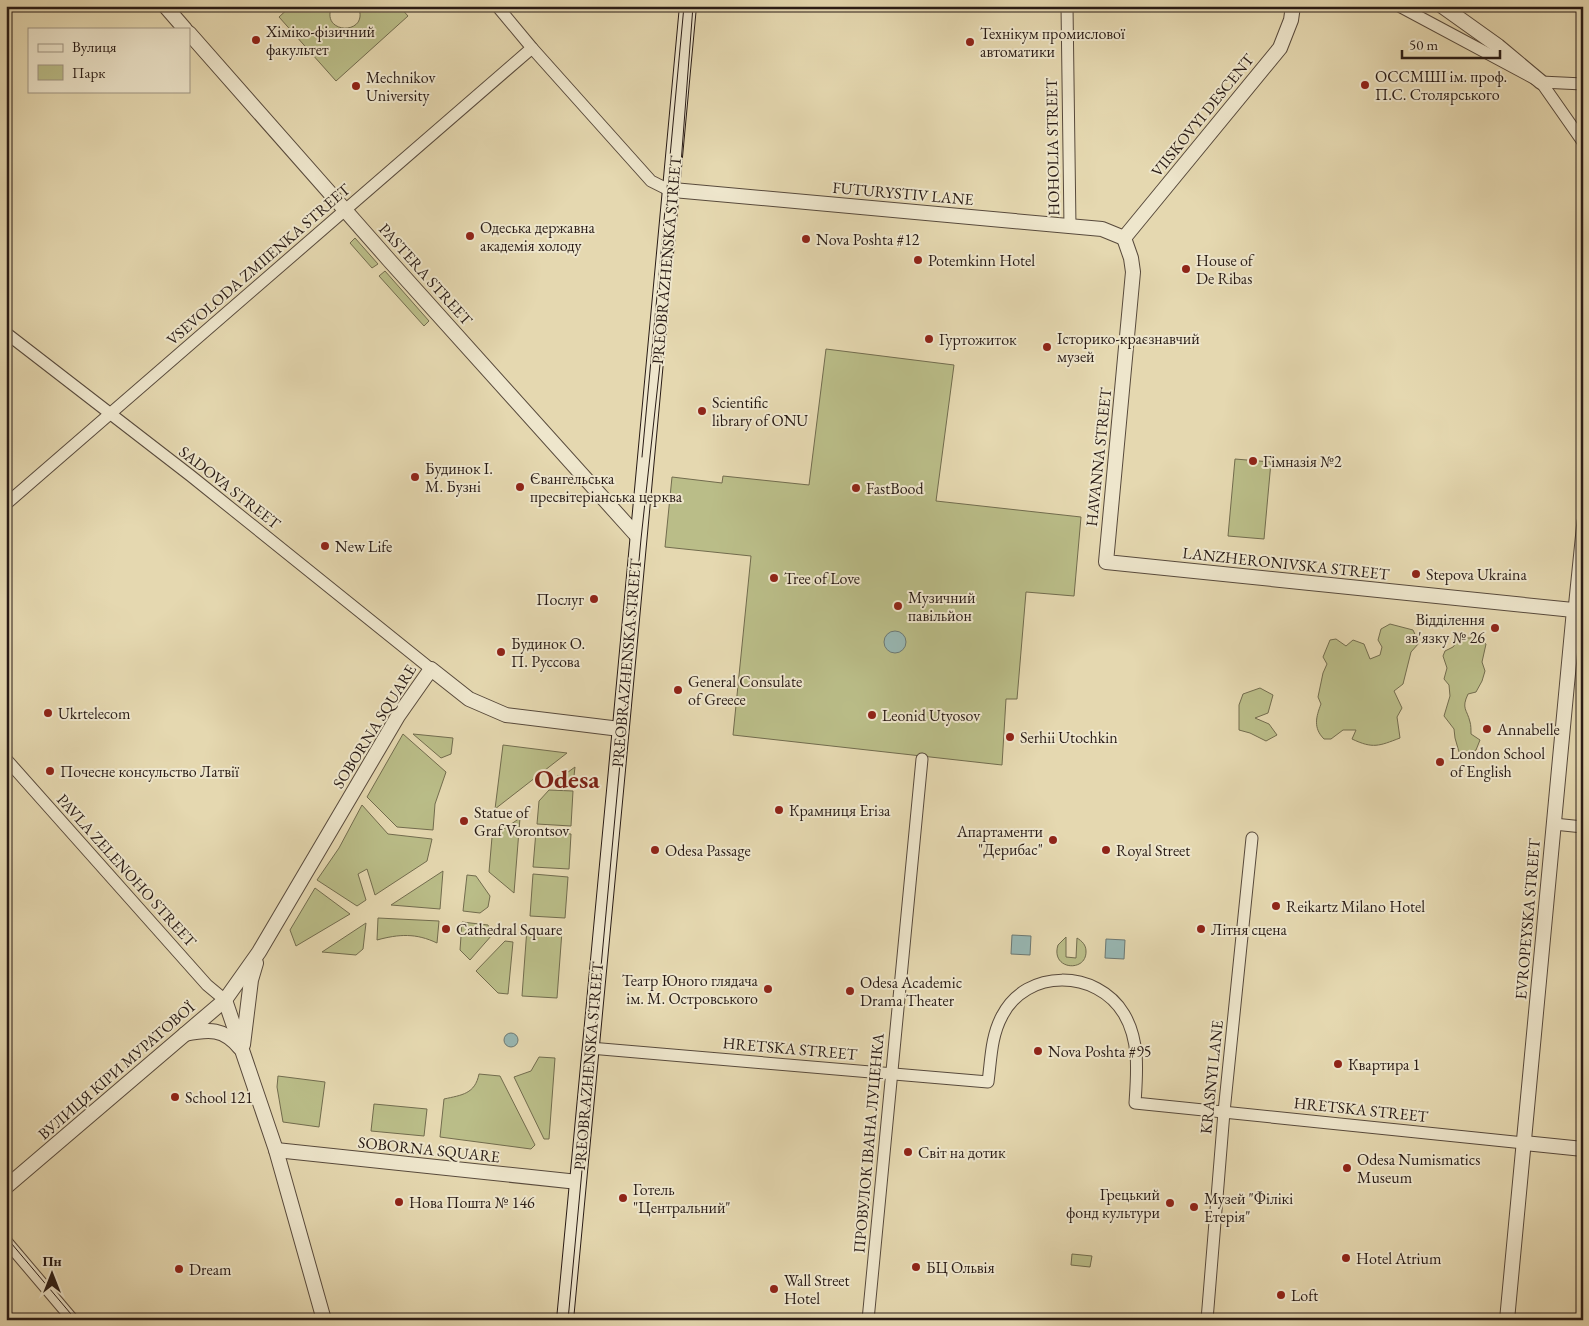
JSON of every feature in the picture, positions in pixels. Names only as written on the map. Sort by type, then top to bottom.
[{"type":"main road","name":"PREOBRAZHENSKA STREET","points":[[565,1320],[638,537],[676,190],[688,6]]},
{"type":"street","points":[[165,6],[184,28]]},
{"type":"street","points":[[497,6],[651,181],[667,189],[676,190]]},
{"type":"street","name":"HOHOLIA STREET","points":[[1067,6],[1070,227]]},
{"type":"street","name":"VIISKOVYI DESCENT","points":[[1124,238],[1280,48],[1291,20],[1293,6]]},
{"type":"street","points":[[1399,6],[1541,82],[1583,84]]},
{"type":"street","points":[[1442,6],[1498,46],[1541,82],[1583,142]]},
{"type":"street","name":"PASTERA STREET","points":[[190,34],[413,287],[638,537]]},
{"type":"street","name":"VSEVOLODA ZMIIENKA STREET","points":[[6,504],[532,48]]},
{"type":"street","name":"FUTURYSTIV LANE","points":[[676,190],[1102,229],[1124,238]]},
{"type":"street","name":"HAVANNA STREET","points":[[1106,562],[1134,272],[1124,238]]},
{"type":"street","name":"SADOVA STREET","points":[[6,333],[206,488],[431,669]]},
{"type":"street","name":"EVROPEYSKA STREET","points":[[1507,1320],[1554,824],[1578,611],[1583,521]]},
{"type":"street","name":"LANZHERONIVSKA STREET","points":[[1106,562],[1578,611]]},
{"type":"street","name":"SOBORNA SQUARE","points":[[324,1320],[276,1150],[225,1000],[259,952],[398,716],[431,669],[469,699],[506,715],[620,729]]},
{"type":"street","name":"PAVLA ZELENOHO STREET","points":[[6,759],[202,978],[225,1000]]},
{"type":"street","name":"ПРОВУЛОК ІВАНА ЛУЦЕНКА","points":[[868,1320],[922,760]]},
{"type":"street","points":[[1554,824],[1583,827]]},
{"type":"street","name":"KRASNYI LANE","points":[[1208,1320],[1224,1112],[1252,838]]},
{"type":"street","name":"SOBORNA SQUARE","points":[[243,1051],[251,980],[259,952]]},
{"type":"street","name":"HRETSKA STREET","points":[[590,1048],[988,1082],[996,1028],[1002,1014],[1010,1004],[1029,988],[1042,982],[1069,979],[1096,987],[1112,999],[1124,1015],[1134,1041],[1136,1054],[1136,1103],[1583,1149]]},
{"type":"street","name":"ВУЛИЦЯ КІРИ МУРАТОВОЇ","points":[[6,1187],[225,1000]]},
{"type":"street","points":[[185,1034],[201,1031],[218,1032],[232,1038],[243,1051]]},
{"type":"street","name":"SOBORNA SQUARE","points":[[276,1150],[578,1182]]},
{"type":"street","points":[[6,1241],[73,1320]]},
{"type":"green space","points":[[291,6],[332,6],[330,16],[332,22],[338,27],[345,28],[352,27],[358,23],[360,16],[358,6],[399,6],[408,16],[336,81],[279,17]]},
{"type":"green space","points":[[355,238],[378,264],[372,268],[350,243]]},
{"type":"green space","points":[[385,271],[429,321],[424,326],[379,276]]},
{"type":"green space","points":[[826,349],[954,365],[936,501],[1081,517],[1074,596],[1026,592],[1017,699],[1006,699],[1002,765],[733,735],[751,556],[665,547],[672,477],[722,483],[723,476],[809,485]]},
{"type":"green space","points":[[1235,459],[1271,462],[1264,539],[1228,536]]},
{"type":"green space","points":[[1390,624],[1413,630],[1419,643],[1411,652],[1403,684],[1394,691],[1402,708],[1397,717],[1400,738],[1371,745],[1352,739],[1356,730],[1343,730],[1331,739],[1324,739],[1318,731],[1316,722],[1321,704],[1318,697],[1327,664],[1323,657],[1330,640],[1336,639],[1346,646],[1353,640],[1364,644],[1370,659],[1380,655],[1382,647],[1378,640],[1381,629]]},
{"type":"green space","points":[[1460,638],[1476,638],[1486,644],[1482,662],[1485,671],[1482,681],[1476,692],[1468,694],[1465,703],[1471,734],[1480,740],[1476,750],[1468,755],[1459,752],[1454,729],[1444,716],[1450,696],[1449,685],[1444,679],[1447,668],[1443,656],[1445,651],[1453,647]]},
{"type":"green space","points":[[1260,688],[1273,695],[1268,713],[1255,718],[1269,724],[1277,735],[1266,741],[1239,730],[1239,705],[1243,694]]},
{"type":"green space","points":[[403,734],[446,772],[435,804],[433,830],[397,827],[367,797]]},
{"type":"green space","points":[[413,734],[453,738],[451,754],[441,758]]},
{"type":"green space","points":[[503,745],[567,753],[495,809]]},
{"type":"green space","points":[[575,767],[573,785],[556,784],[557,776],[564,775]]},
{"type":"green space","points":[[549,790],[573,791],[571,826],[537,824],[539,801]]},
{"type":"green space","points":[[362,805],[388,834],[432,839],[427,861],[375,895],[367,869],[358,874],[366,900],[357,906],[317,880],[339,848]]},
{"type":"green space","points":[[520,818],[514,893],[489,872],[492,837]]},
{"type":"green space","points":[[536,831],[571,834],[569,869],[533,867]]},
{"type":"green space","points":[[443,871],[440,909],[391,905]]},
{"type":"green space","points":[[533,874],[568,877],[565,918],[530,916]]},
{"type":"green space","points":[[467,875],[476,876],[490,896],[488,907],[480,913],[463,911]]},
{"type":"green space","points":[[315,888],[350,914],[296,946],[290,930]]},
{"type":"green space","points":[[378,918],[439,921],[437,943],[415,936],[377,940]]},
{"type":"green space","points":[[462,922],[488,925],[492,935],[470,960],[460,950]]},
{"type":"green space","points":[[366,923],[363,949],[356,955],[322,952]]},
{"type":"green space","points":[[527,928],[562,931],[557,998],[522,996]]},
{"type":"green space","points":[[1066,937],[1066,957],[1076,958],[1077,938],[1085,947],[1085,958],[1081,963],[1069,966],[1059,960],[1057,953],[1058,945]]},
{"type":"green space","points":[[505,941],[513,942],[508,994],[498,993],[476,971]]},
{"type":"green space","points":[[539,1057],[555,1058],[549,1139],[544,1139],[514,1077],[531,1071]]},
{"type":"green space","points":[[479,1074],[500,1076],[535,1145],[531,1149],[440,1137],[444,1099],[462,1095],[471,1090]]},
{"type":"green space","points":[[278,1076],[325,1082],[319,1127],[283,1122],[277,1087]]},
{"type":"green space","points":[[374,1104],[427,1109],[424,1136],[371,1131]]},
{"type":"green space","points":[[1072,1254],[1092,1256],[1090,1267],[1071,1265]]},
{"type":"water","points":[[895,631],[903,634],[906,642],[903,650],[895,653],[887,650],[884,642],[887,634]]},
{"type":"water","points":[[1012,935],[1031,936],[1030,955],[1011,954]]},
{"type":"water","points":[[1106,939],[1125,940],[1124,959],[1105,958]]},
{"type":"water","points":[[508,1033],[514,1033],[518,1040],[514,1047],[508,1047],[504,1043],[504,1037]]},
{"type":"tram line","points":[[642,457],[684,6]]},
{"type":"tram line","points":[[568,1320],[641,539],[679,190],[693,6]]},
{"type":"tram line","points":[[6,1237],[76,1320]]},
{"type":"place","name":"Хіміко-фізичний факультет","points":[[256,40]]},
{"type":"place","name":"Технікум промислової автоматики","points":[[970,42]]},
{"type":"place","name":"ОССМШІ ім. проф. П.С. Столярського","points":[[1365,85]]},
{"type":"place","name":"Mechnikov University","points":[[356,86]]},
{"type":"place","name":"Одеська державна академія холоду","points":[[470,236]]},
{"type":"place","name":"Nova Poshta #12","points":[[806,239]]},
{"type":"place","name":"Potemkinn Hotel","points":[[918,260]]},
{"type":"place","name":"House of De Ribas","points":[[1186,269]]},
{"type":"place","name":"Гуртожиток","points":[[929,339]]},
{"type":"place","name":"Історико-краєзнавчий музей","points":[[1047,347]]},
{"type":"place","name":"Scientific library of ONU","points":[[702,411]]},
{"type":"place","name":"Гімназія №2","points":[[1253,461]]},
{"type":"place","name":"Будинок І. М. Бузні","points":[[415,477]]},
{"type":"place","name":"Євангельська пресвітеріанська церква","points":[[520,487]]},
{"type":"place","name":"FastBood","points":[[856,488]]},
{"type":"place","name":"New Life","points":[[325,546]]},
{"type":"place","name":"Stepova Ukraina","points":[[1416,574]]},
{"type":"place","name":"Tree of Love","points":[[774,578]]},
{"type":"place","name":"Послуг","points":[[594,599]]},
{"type":"place","name":"Музичний павільйон","points":[[898,606]]},
{"type":"place","name":"Відділення зв'язку № 26","points":[[1495,628]]},
{"type":"place","name":"Будинок О. П. Руссова","points":[[501,652]]},
{"type":"place","name":"General Consulate of Greece","points":[[678,690]]},
{"type":"place","name":"Ukrtelecom","points":[[48,713]]},
{"type":"place","name":"Leonid Utyosov","points":[[872,715]]},
{"type":"place","name":"Annabelle","points":[[1487,729]]},
{"type":"place","name":"Serhii Utochkin","points":[[1010,737]]},
{"type":"place","name":"London School of English","points":[[1440,762]]},
{"type":"place","name":"Почесне консульство Латвії","points":[[50,771]]},
{"type":"place","name":"Крамниця Егіза","points":[[779,810]]},
{"type":"place","name":"Statue of Graf Vorontsov","points":[[464,821]]},
{"type":"place","name":"Апартаменти \"Дерибас\"","points":[[1053,840]]},
{"type":"place","name":"Odesa Passage","points":[[655,850]]},
{"type":"place","name":"Royal Street","points":[[1106,850]]},
{"type":"place","name":"Reikartz Milano Hotel","points":[[1276,906]]},
{"type":"place","name":"Cathedral Square","points":[[446,929]]},
{"type":"place","name":"Літня сцена","points":[[1201,929]]},
{"type":"place","name":"Театр Юного глядача ім. М. Островського","points":[[768,989]]},
{"type":"place","name":"Odesa Academic Drama Theater","points":[[850,991]]},
{"type":"place","name":"Nova Poshta #95","points":[[1038,1051]]},
{"type":"place","name":"Квартира 1","points":[[1338,1064]]},
{"type":"place","name":"School 121","points":[[175,1097]]},
{"type":"place","name":"Світ на дотик","points":[[908,1152]]},
{"type":"place","name":"Odesa Numismatics Museum","points":[[1347,1168]]},
{"type":"place","name":"Готель \"Центральний\"","points":[[623,1198]]},
{"type":"place","name":"Нова Пошта № 146","points":[[399,1202]]},
{"type":"place","name":"Грецький фонд культури","points":[[1170,1203]]},
{"type":"place","name":"Музей \"Філікі Етерія\"","points":[[1194,1207]]},
{"type":"place","name":"Hotel Atrium","points":[[1346,1258]]},
{"type":"place","name":"БЦ Ольвія","points":[[916,1267]]},
{"type":"place","name":"Dream","points":[[179,1269]]},
{"type":"place","name":"Wall Street Hotel","points":[[774,1289]]},
{"type":"place","name":"Loft","points":[[1281,1295]]},
{"type":"district","name":"Odesa","points":[[567,779]]}]
